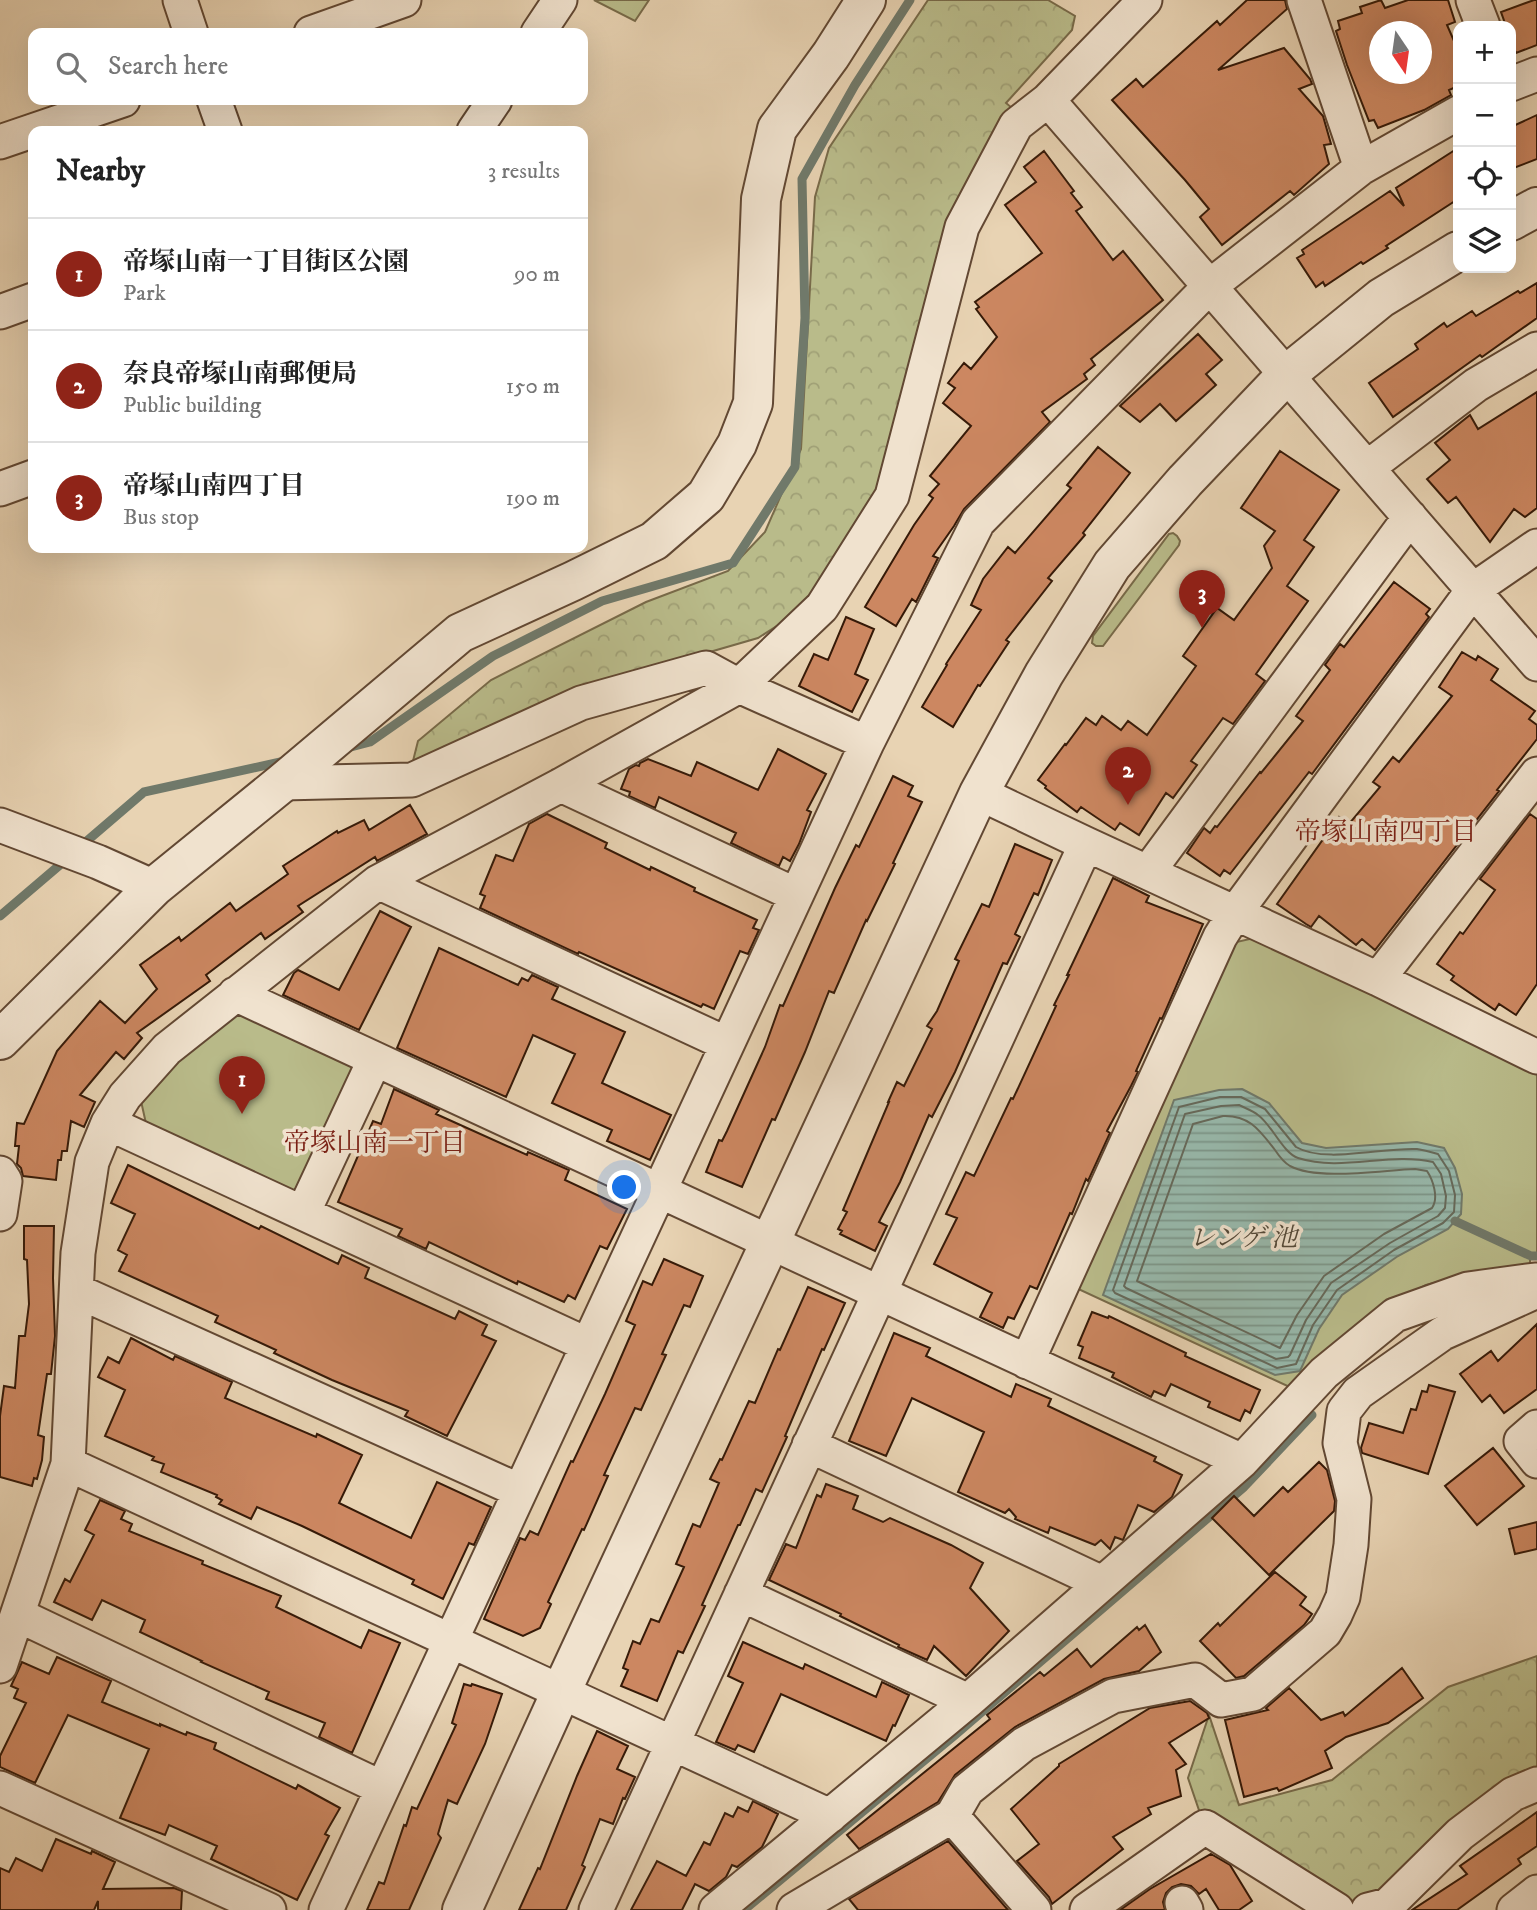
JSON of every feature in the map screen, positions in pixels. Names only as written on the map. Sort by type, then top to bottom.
[{"type":"street","points":[[180,0],[189,28]]},
{"type":"street","points":[[326,28],[404,0]]},
{"type":"street","points":[[541,28],[560,0]]},
{"type":"street","points":[[0,1040],[153,887],[282,783],[460,633],[654,541],[706,496],[737,444],[753,402],[761,199],[777,129],[831,55],[866,0]]},
{"type":"street","points":[[0,1665],[68,1464],[78,1253],[92,1162],[108,1123],[125,1096],[167,1049],[378,882],[739,686],[822,607],[892,496],[962,227],[1016,125],[1048,100],[1145,0]]},
{"type":"street","points":[[1304,0],[1361,168]]},
{"type":"street","points":[[1473,0],[1481,21]]},
{"type":"street","points":[[1516,82],[1537,74]]},
{"type":"street","points":[[1048,100],[1537,664]]},
{"type":"street","points":[[46,126],[107,105]]},
{"type":"street","points":[[216,105],[223,126]]},
{"type":"street","points":[[477,126],[492,105]]},
{"type":"street","points":[[326,1910],[867,743],[978,522],[1210,286],[1361,168],[1453,116]]},
{"type":"street","points":[[0,142],[28,132]]},
{"type":"street","points":[[1516,218],[1537,207]]},
{"type":"street","points":[[462,1910],[979,793],[1044,674],[1112,565],[1185,481],[1286,375],[1381,298],[1453,254]]},
{"type":"street","points":[[0,312],[28,302]]},
{"type":"street","points":[[1367,468],[1476,385],[1537,349]]},
{"type":"street","points":[[1148,872],[1410,517]]},
{"type":"street","points":[[1027,1362],[1220,937],[1235,913],[1473,590],[1537,546]]},
{"type":"street","points":[[282,783],[412,780],[581,703],[706,668],[739,686],[867,743]]},
{"type":"street","points":[[1378,979],[1537,774]]},
{"type":"street","points":[[561,785],[796,895]]},
{"type":"street","points":[[979,793],[1378,979],[1534,1048]]},
{"type":"street","points":[[14,831],[99,862],[153,887]]},
{"type":"street","points":[[596,1910],[1086,844]]},
{"type":"street","points":[[378,882],[727,1044]]},
{"type":"street","points":[[235,993],[1242,1461]]},
{"type":"street","points":[[303,1213],[374,1059]]},
{"type":"street","points":[[108,1123],[588,1345]]},
{"type":"street","points":[[0,1173],[5,1181],[0,1214]]},
{"type":"street","points":[[716,1910],[968,1700],[1242,1461],[1324,1373],[1395,1315],[1468,1289],[1537,1280]]},
{"type":"street","points":[[77,1291],[520,1491]]},
{"type":"street","points":[[794,1910],[952,1816],[967,1790],[1024,1744],[1113,1696],[1195,1680],[1221,1700],[1253,1694],[1325,1632],[1343,1597],[1352,1545],[1354,1499],[1340,1443],[1344,1411],[1358,1393],[1443,1333],[1537,1291]]},
{"type":"street","points":[[1537,1427],[1521,1441],[1537,1461]]},
{"type":"street","points":[[809,1445],[1102,1583]]},
{"type":"street","points":[[68,1464],[830,1816]]},
{"type":"street","points":[[741,1594],[968,1700]]},
{"type":"street","points":[[18,1615],[382,1788]]},
{"type":"street","points":[[1368,1910],[1388,1905],[1460,1834],[1513,1794],[1537,1784]]},
{"type":"street","points":[[0,1788],[269,1910]]},
{"type":"street","points":[[952,1816],[1034,1910]]},
{"type":"street","points":[[1087,1910],[1205,1827],[1337,1910]]},
{"type":"street","points":[[1514,1910],[1537,1892]]},
{"type":"green space","points":[[594,0],[649,0],[635,21]]},
{"type":"green space","points":[[928,0],[1048,0],[1075,16],[1072,30],[1006,103],[1012,108],[883,476],[856,531],[814,591],[783,622],[758,638],[582,689],[412,765],[418,741],[491,680],[646,602],[728,571],[765,532],[801,449],[815,197],[829,148]]},
{"type":"green space","points":[[1173,533],[1180,541],[1179,545],[1103,646],[1096,646],[1092,643],[1093,636],[1169,534]]},
{"type":"green space","points":[[1254,938],[1537,1069],[1537,1259],[1530,1259],[1530,1266],[1481,1271],[1426,1285],[1392,1302],[1294,1389],[1074,1287],[1232,943]]},
{"type":"green space","points":[[244,1014],[361,1068],[301,1198],[147,1128],[141,1101],[186,1049],[224,1019]]},
{"type":"green space","points":[[1537,1656],[1537,1775],[1384,1895],[1353,1905],[1338,1900],[1202,1819],[1188,1778],[1209,1715],[1239,1805],[1332,1780],[1448,1687]]},
{"type":"water","name":"レンゲ 池","points":[[1242,1089],[1269,1103],[1302,1143],[1326,1148],[1417,1142],[1444,1148],[1455,1168],[1462,1194],[1461,1214],[1448,1229],[1398,1256],[1342,1295],[1319,1329],[1300,1371],[1275,1375],[1103,1295],[1174,1100],[1219,1090]]},
{"type":"building","points":[[1247,0],[1285,0],[1287,9],[1218,70],[1284,48],[1312,84],[1299,89],[1323,116],[1331,144],[1324,145],[1329,164],[1294,195],[1290,191],[1222,245],[1200,217],[1209,209],[1112,100],[1136,79],[1143,87],[1217,21],[1220,25]]},
{"type":"building","points":[[1381,0],[1385,8],[1408,0],[1448,0],[1455,21],[1447,25],[1453,39],[1453,88],[1449,90],[1451,95],[1424,110],[1378,128],[1374,120],[1369,121],[1336,31],[1340,29],[1338,21],[1362,13],[1360,7]]},
{"type":"building","points":[[1537,0],[1537,45],[1516,53],[1516,21],[1504,21],[1501,12]]},
{"type":"building","points":[[1537,115],[1537,159],[1516,167],[1516,147],[1516,125]]},
{"type":"building","points":[[1044,151],[1074,191],[1071,193],[1082,207],[1076,211],[1113,260],[1123,251],[1163,300],[1091,359],[1095,365],[1084,374],[1087,379],[1042,412],[1050,422],[964,509],[933,556],[938,558],[916,602],[912,599],[896,626],[865,607],[933,498],[929,495],[939,484],[930,476],[971,426],[943,403],[955,388],[948,383],[964,363],[971,369],[997,337],[976,309],[979,307],[975,302],[1042,253],[1005,205],[1036,182],[1024,167]]},
{"type":"building","points":[[1453,151],[1453,202],[1363,264],[1361,262],[1325,286],[1323,282],[1316,287],[1297,258],[1304,254],[1302,250],[1390,191],[1404,206],[1396,188]]},
{"type":"building","points":[[1537,283],[1537,318],[1393,417],[1369,383],[1418,349],[1415,344],[1444,323],[1447,327],[1472,311],[1476,316]]},
{"type":"building","points":[[1198,334],[1222,360],[1206,374],[1216,385],[1176,421],[1160,404],[1140,422],[1120,406]]},
{"type":"building","points":[[1537,392],[1537,508],[1525,517],[1514,509],[1490,542],[1456,497],[1448,503],[1427,479],[1450,460],[1435,443],[1470,415],[1478,429]]},
{"type":"building","points":[[1098,447],[1130,473],[1083,533],[1085,535],[1048,578],[1052,581],[1006,640],[1009,642],[980,686],[978,685],[953,727],[922,707],[981,610],[971,605],[983,579],[1008,547],[1015,553],[1071,488],[1067,485]]},
{"type":"building","points":[[1280,451],[1339,490],[1304,540],[1314,547],[1287,586],[1308,601],[1256,674],[1265,681],[1233,724],[1223,718],[1191,761],[1197,765],[1173,798],[1166,793],[1139,835],[1120,823],[1115,830],[1081,807],[1077,812],[1038,780],[1065,744],[1086,718],[1096,725],[1102,716],[1121,730],[1128,721],[1147,735],[1196,666],[1183,656],[1217,608],[1234,620],[1272,568],[1264,546],[1275,531],[1241,508]]},
{"type":"building","points":[[1394,582],[1430,609],[1426,614],[1429,617],[1312,774],[1309,772],[1230,874],[1224,870],[1220,876],[1187,853],[1204,828],[1210,833],[1217,827],[1303,721],[1296,716],[1330,670],[1325,665],[1340,644],[1344,647]]},
{"type":"building","points":[[846,617],[874,629],[855,674],[868,680],[852,712],[799,686],[814,654],[828,660]]},
{"type":"building","points":[[1462,652],[1476,660],[1478,656],[1498,669],[1491,680],[1535,711],[1529,719],[1537,725],[1537,739],[1375,950],[1362,939],[1356,945],[1319,916],[1311,927],[1277,904],[1339,817],[1349,824],[1380,787],[1373,782],[1393,757],[1399,762],[1452,696],[1439,687]]},
{"type":"building","points":[[778,749],[826,774],[807,810],[811,812],[799,844],[790,861],[783,857],[779,866],[731,843],[736,833],[659,797],[655,808],[629,796],[630,792],[621,789],[629,769],[648,759],[691,776],[697,762],[758,790]]},
{"type":"building","points":[[893,776],[913,786],[908,796],[922,802],[834,993],[829,991],[775,1120],[772,1119],[742,1187],[706,1172],[719,1140],[722,1141],[727,1131],[765,1047],[780,1005],[783,1006],[835,888],[856,845],[859,847]]},
{"type":"building","points":[[410,805],[427,834],[377,861],[375,857],[298,906],[303,912],[265,939],[261,933],[206,975],[210,981],[137,1033],[142,1038],[124,1059],[116,1052],[80,1095],[95,1102],[84,1127],[71,1121],[67,1151],[62,1151],[61,1160],[58,1160],[56,1180],[23,1176],[17,1164],[17,1123],[24,1124],[57,1051],[100,1001],[125,1023],[157,989],[140,965],[179,937],[181,941],[230,903],[236,911],[288,874],[283,866],[337,831],[338,833],[364,820],[369,830]]},
{"type":"building","points":[[547,814],[607,843],[605,848],[650,870],[651,867],[695,888],[694,891],[757,920],[753,928],[759,930],[748,954],[740,951],[714,1009],[703,1004],[701,1007],[579,952],[578,954],[480,908],[485,896],[480,894],[496,855],[513,861],[529,824]]},
{"type":"building","points":[[1530,814],[1537,819],[1537,984],[1516,1015],[1499,1004],[1495,1010],[1451,980],[1454,976],[1437,964],[1495,890],[1480,879]]},
{"type":"building","points":[[1015,844],[1052,860],[1038,895],[1034,893],[1015,934],[1020,937],[1007,964],[1003,963],[955,1072],[932,1117],[929,1115],[879,1222],[887,1226],[875,1251],[840,1234],[842,1231],[838,1229],[847,1212],[843,1210],[897,1082],[904,1086],[932,1029],[927,1026],[937,1011],[959,961],[955,959],[982,904],[989,907]]},
{"type":"building","points":[[1113,878],[1149,896],[1146,902],[1203,924],[1136,1071],[1138,1072],[1107,1131],[1110,1133],[1088,1181],[1086,1179],[1072,1214],[1070,1213],[1037,1289],[1030,1286],[1014,1319],[1008,1317],[1003,1328],[980,1317],[992,1293],[934,1264],[957,1218],[946,1214],[966,1172],[974,1176],[1011,1098],[1013,1099]]},
{"type":"building","points":[[380,911],[411,927],[359,1030],[283,995],[298,970],[339,990]]},
{"type":"building","points":[[439,948],[518,985],[522,978],[528,981],[532,975],[558,987],[552,999],[625,1032],[602,1083],[671,1115],[650,1160],[607,1141],[612,1130],[552,1103],[575,1054],[533,1035],[506,1097],[397,1048]]},
{"type":"building","points":[[394,1089],[439,1110],[436,1114],[527,1155],[528,1152],[569,1170],[565,1180],[627,1209],[607,1249],[600,1246],[575,1299],[568,1295],[564,1302],[518,1281],[517,1284],[429,1242],[426,1249],[398,1236],[402,1229],[338,1202],[373,1121],[381,1124]]},
{"type":"building","points":[[128,1165],[338,1264],[342,1255],[369,1268],[365,1278],[455,1319],[459,1311],[487,1325],[482,1335],[496,1341],[447,1436],[405,1416],[408,1411],[274,1353],[276,1350],[215,1322],[218,1316],[119,1271],[127,1255],[118,1250],[135,1214],[111,1203]]},
{"type":"building","points":[[24,1226],[54,1226],[55,1336],[51,1374],[47,1374],[38,1435],[44,1437],[42,1460],[37,1479],[34,1478],[32,1486],[0,1477],[0,1416],[4,1386],[15,1388],[19,1336],[25,1336],[29,1304],[27,1260],[24,1259]]},
{"type":"building","points":[[664,1259],[703,1276],[690,1307],[684,1305],[662,1354],[666,1355],[641,1410],[635,1408],[604,1475],[608,1476],[584,1530],[582,1529],[548,1602],[551,1604],[540,1628],[523,1636],[484,1619],[520,1538],[525,1540],[530,1531],[538,1535],[635,1325],[626,1321],[643,1281],[652,1285]]},
{"type":"building","points":[[808,1287],[845,1303],[824,1350],[822,1349],[762,1492],[756,1489],[702,1605],[705,1606],[683,1653],[678,1651],[657,1701],[621,1686],[628,1670],[623,1668],[633,1641],[640,1644],[651,1619],[659,1622],[684,1567],[676,1564],[693,1524],[700,1527],[719,1483],[710,1479],[720,1459],[722,1460],[749,1401],[755,1403]]},
{"type":"building","points":[[1092,1312],[1108,1318],[1109,1316],[1186,1353],[1185,1356],[1260,1390],[1250,1413],[1245,1410],[1240,1421],[1208,1407],[1210,1402],[1171,1384],[1165,1396],[1154,1391],[1151,1397],[1112,1377],[1114,1373],[1079,1358],[1083,1347],[1078,1345]]},
{"type":"building","points":[[1537,1324],[1537,1389],[1504,1413],[1490,1395],[1482,1402],[1460,1374],[1491,1351],[1498,1361]]},
{"type":"building","points":[[894,1333],[930,1348],[926,1356],[1011,1397],[1016,1384],[1051,1399],[1048,1406],[1156,1457],[1154,1461],[1182,1475],[1172,1497],[1154,1512],[1138,1505],[1123,1540],[1115,1537],[1110,1549],[1101,1540],[1095,1545],[1050,1527],[1048,1533],[1015,1519],[1009,1509],[1005,1513],[958,1492],[984,1432],[912,1398],[886,1456],[849,1441]]},
{"type":"building","points":[[131,1338],[173,1360],[175,1356],[232,1382],[225,1398],[316,1437],[317,1434],[362,1455],[339,1503],[411,1538],[437,1482],[491,1507],[474,1545],[469,1543],[443,1599],[412,1584],[414,1580],[302,1526],[257,1507],[251,1519],[219,1504],[222,1500],[216,1497],[217,1495],[161,1472],[164,1464],[152,1460],[154,1457],[105,1436],[125,1390],[98,1377],[108,1357],[119,1363]]},
{"type":"building","points":[[1429,1385],[1455,1392],[1428,1474],[1362,1453],[1361,1448],[1369,1423],[1403,1433],[1411,1409],[1416,1410],[1422,1391],[1427,1392]]},
{"type":"building","points":[[1493,1448],[1524,1486],[1477,1525],[1445,1486]]},
{"type":"building","points":[[1319,1462],[1327,1470],[1335,1501],[1334,1511],[1269,1575],[1212,1518],[1234,1496],[1254,1516],[1283,1487],[1288,1492]]},
{"type":"building","points":[[826,1484],[858,1496],[853,1509],[883,1522],[890,1518],[951,1545],[983,1563],[970,1588],[1009,1631],[966,1676],[934,1646],[927,1660],[840,1616],[841,1614],[769,1580],[786,1544],[796,1548],[817,1495],[821,1497]]},
{"type":"building","points":[[100,1500],[125,1511],[121,1519],[132,1524],[129,1531],[281,1596],[276,1607],[361,1648],[369,1630],[400,1643],[352,1753],[319,1737],[325,1723],[266,1699],[269,1692],[140,1632],[145,1620],[102,1600],[92,1620],[54,1602],[65,1579],[70,1582],[94,1535],[85,1530]]},
{"type":"building","points":[[1537,1522],[1537,1549],[1515,1554],[1509,1529]]},
{"type":"building","points":[[1275,1572],[1306,1597],[1300,1605],[1312,1614],[1304,1625],[1244,1676],[1236,1678],[1200,1641],[1218,1623],[1220,1626]]},
{"type":"building","points":[[1145,1625],[1161,1652],[1139,1671],[1104,1679],[1015,1727],[955,1775],[938,1802],[859,1849],[847,1835],[990,1719],[987,1715],[1040,1672],[1044,1676],[1077,1649],[1091,1667],[1137,1627],[1139,1630]]},
{"type":"building","points":[[743,1642],[803,1669],[805,1664],[876,1697],[882,1682],[909,1695],[886,1741],[781,1694],[754,1752],[738,1745],[735,1750],[716,1742],[743,1683],[728,1676]]},
{"type":"building","points":[[57,1657],[111,1681],[102,1702],[160,1726],[186,1735],[187,1732],[216,1743],[214,1749],[296,1789],[298,1785],[340,1808],[325,1834],[329,1836],[297,1900],[211,1859],[217,1846],[169,1825],[165,1835],[120,1818],[149,1749],[68,1715],[35,1783],[0,1767],[0,1756],[26,1703],[14,1698],[18,1689],[11,1686],[22,1662],[49,1674]]},
{"type":"building","points":[[1402,1668],[1423,1698],[1388,1723],[1346,1737],[1325,1751],[1332,1768],[1279,1791],[1277,1788],[1244,1797],[1225,1720],[1268,1710],[1266,1708],[1289,1688],[1321,1720],[1343,1712],[1345,1716]]},
{"type":"building","points":[[464,1684],[502,1694],[485,1744],[457,1804],[448,1800],[438,1834],[441,1838],[409,1910],[367,1910],[379,1882],[384,1884],[412,1807],[417,1809],[456,1725],[452,1723]]},
{"type":"building","points":[[1190,1701],[1207,1713],[1209,1718],[1169,1743],[1186,1764],[1176,1770],[1181,1796],[1148,1808],[1151,1814],[1113,1837],[1123,1849],[1052,1904],[1017,1861],[1039,1844],[1011,1809],[1059,1764],[1150,1708]]},
{"type":"building","points":[[597,1731],[628,1746],[617,1769],[635,1777],[613,1824],[600,1819],[582,1865],[585,1867],[566,1910],[519,1910],[538,1868],[540,1869]]},
{"type":"building","points":[[753,1801],[778,1814],[762,1847],[737,1867],[732,1865],[726,1877],[709,1891],[695,1884],[682,1910],[631,1910],[657,1861],[686,1876],[704,1842],[710,1845],[725,1813],[733,1817],[738,1807],[748,1812]]},
{"type":"building","points":[[1537,1812],[1537,1846],[1518,1859],[1521,1864],[1457,1910],[1412,1910],[1467,1874],[1460,1866]]},
{"type":"building","points":[[56,1839],[115,1862],[103,1889],[174,1888],[182,1891],[181,1910],[98,1910],[98,1901],[94,1910],[0,1910],[0,1868],[9,1872],[16,1858],[42,1871]]},
{"type":"building","points":[[948,1841],[1008,1910],[858,1910],[849,1899]]},
{"type":"building","points":[[1211,1854],[1230,1865],[1252,1901],[1239,1910],[1219,1910],[1206,1889],[1199,1894],[1191,1886],[1181,1884],[1166,1893],[1163,1902],[1165,1910],[1120,1910],[1150,1889]]},
{"type":"waterway","points":[[347,748],[370,742],[493,656],[602,601],[733,563],[795,467],[805,318],[802,179],[855,85],[910,0]]},
{"type":"waterway","points":[[81,846],[144,792],[285,761]]},
{"type":"waterway","points":[[0,916],[68,858]]},
{"type":"waterway","points":[[1455,1221],[1531,1256],[1537,1256]]},
{"type":"waterway","points":[[744,1910],[955,1735],[1244,1487],[1312,1415]]},
{"type":"place","name":"帝塚山南四丁目","points":[[1202,628]]},
{"type":"place","name":"奈良帝塚山南郵便局","points":[[1128,805]]},
{"type":"place","name":"帝塚山南一丁目街区公園","points":[[242,1114]]},
{"type":"district","name":"帝塚山南四丁目","points":[[1386,832]]},
{"type":"district","name":"帝塚山南一丁目","points":[[375,1143]]}]
